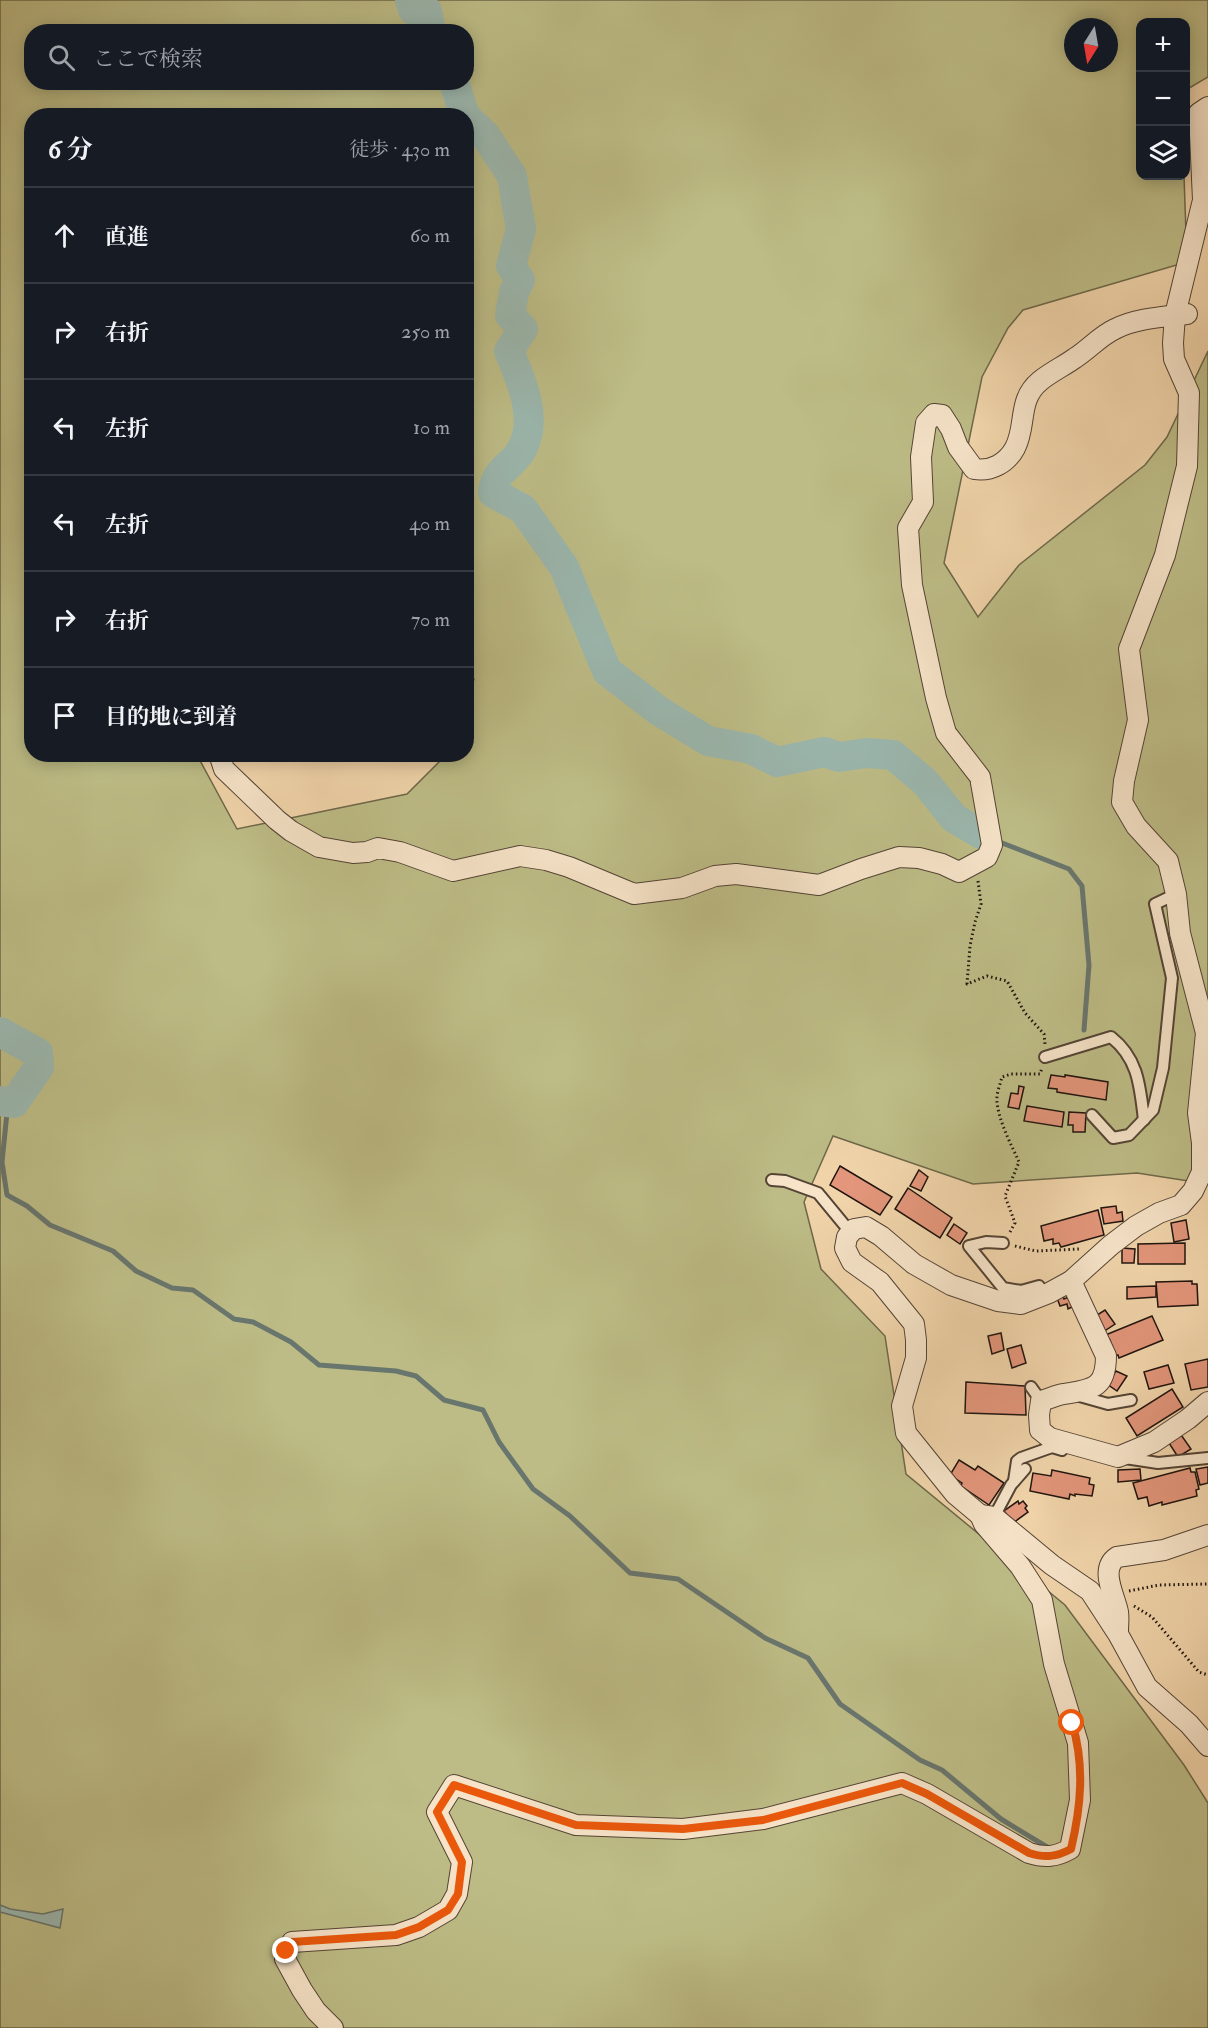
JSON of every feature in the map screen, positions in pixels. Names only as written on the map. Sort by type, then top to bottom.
[{"type":"street","points":[[1208,107],[1199,113],[1203,200],[1174,315],[1174,358],[1189,393],[1187,466],[1165,555],[1129,649],[1138,720],[1124,782],[1122,802],[1136,826],[1168,861],[1176,894],[1180,933],[1206,1033],[1198,1113],[1202,1143],[1202,1172],[1193,1191],[1181,1205],[1159,1213],[1136,1226],[1071,1281],[1021,1304],[998,1300],[951,1285],[914,1264],[881,1236],[866,1227],[854,1229],[847,1237],[845,1248],[852,1262],[880,1282],[914,1324],[916,1358],[902,1406],[906,1433],[955,1494],[1090,1591],[1118,1634],[1147,1687],[1189,1724],[1208,1746]]},
{"type":"street","points":[[222,762],[224,769],[276,820],[319,847],[352,853],[367,852],[378,848],[400,852],[453,871],[520,856],[569,867],[634,894],[682,888],[716,876],[736,874],[819,885],[899,857],[920,858],[959,872],[971,867],[987,857],[992,845],[980,777],[946,733],[936,698],[912,585],[909,528],[923,502],[921,457],[926,423],[934,414],[942,415],[958,447],[974,469],[983,471],[1003,462],[1015,448],[1029,392],[1040,381],[1114,329],[1130,323],[1188,314],[1202,243],[1208,232]]},
{"type":"street","points":[[1071,1281],[1106,1356],[1106,1366],[1095,1388],[1064,1394],[1036,1394],[1040,1430],[1050,1438],[1118,1457],[1154,1442],[1208,1402]]},
{"type":"street","points":[[333,2028],[316,2011],[302,1990],[285,1959],[286,1951],[292,1942],[396,1935],[419,1927],[448,1910],[458,1894],[462,1862],[437,1812],[454,1785],[576,1825],[683,1829],[763,1820],[902,1783],[927,1794],[1029,1853],[1041,1857],[1058,1856],[1071,1849],[1080,1800],[1078,1743],[1054,1664],[1042,1600],[1020,1566],[984,1524],[987,1516]]},
{"type":"street","points":[[1118,1634],[1119,1614],[1109,1579],[1111,1561],[1117,1557],[1164,1550],[1208,1535]]},
{"type":"lane","points":[[1092,1115],[1113,1138],[1129,1135],[1153,1110],[1163,1068],[1172,978],[1155,904],[1176,894]]},
{"type":"lane","points":[[1045,1057],[1111,1037],[1123,1047],[1134,1066],[1140,1083],[1144,1120]]},
{"type":"lane","points":[[772,1180],[785,1181],[818,1193],[850,1233]]},
{"type":"lane","points":[[1004,1243],[986,1242],[969,1246],[1004,1288],[1021,1291],[1039,1286],[1042,1295]]},
{"type":"lane","points":[[1073,1393],[1108,1404],[1131,1400]]},
{"type":"lane","points":[[1014,1481],[1017,1461],[1021,1458],[1052,1447],[1078,1454],[1082,1447]]},
{"type":"lane","points":[[1118,1457],[1158,1463],[1208,1458]]},
{"type":"lane","points":[[987,1516],[1025,1469]]},
{"type":"path","points":[[971,867],[978,873],[981,904],[970,946],[967,984],[987,976],[1006,981],[1025,1013],[1044,1034],[1045,1057],[1040,1074],[1011,1074],[1002,1077],[999,1088],[997,1101],[1003,1125],[1019,1162],[1005,1196],[1015,1223],[1010,1233],[1002,1237],[1004,1243],[1036,1251],[1068,1251],[1111,1245]]},
{"type":"path","points":[[1112,1592],[1160,1585],[1208,1584]]},
{"type":"path","points":[[1112,1592],[1152,1617],[1199,1672],[1208,1675]]},
{"type":"shaded area","points":[[0,0],[1208,0],[1208,77],[1190,88],[1190,18],[1136,18],[1136,180],[1184,180],[1187,262],[1023,310],[1008,328],[982,377],[944,563],[978,617],[1019,565],[1145,465],[1167,437],[1208,351],[1208,1184],[1137,1173],[973,1184],[833,1136],[804,1202],[821,1269],[885,1336],[906,1474],[1065,1605],[1184,1765],[1208,1803],[1208,2028],[0,2028]]},
{"type":"water","points":[[0,1905],[10,1909],[43,1914],[63,1909],[60,1928],[0,1912]]},
{"type":"building","points":[[1051,1075],[1108,1082],[1106,1100],[1057,1092],[1057,1089],[1048,1088]]},
{"type":"building","points":[[1019,1086],[1024,1087],[1019,1109],[1008,1107],[1011,1093],[1018,1094]]},
{"type":"building","points":[[1027,1106],[1064,1112],[1062,1127],[1024,1121]]},
{"type":"building","points":[[1069,1112],[1086,1113],[1085,1132],[1073,1132],[1073,1125],[1068,1125]]},
{"type":"building","points":[[840,1166],[892,1197],[880,1215],[830,1185]]},
{"type":"building","points":[[919,1170],[928,1177],[921,1191],[910,1186]]},
{"type":"building","points":[[908,1188],[952,1218],[940,1238],[895,1209]]},
{"type":"building","points":[[1116,1206],[1117,1213],[1122,1212],[1123,1221],[1104,1224],[1101,1208]]},
{"type":"building","points":[[1098,1210],[1104,1235],[1061,1247],[1059,1243],[1053,1244],[1053,1239],[1044,1241],[1041,1226]]},
{"type":"building","points":[[1186,1220],[1189,1239],[1174,1242],[1171,1223]]},
{"type":"building","points":[[954,1224],[967,1233],[960,1244],[947,1235]]},
{"type":"building","points":[[1185,1243],[1185,1264],[1138,1264],[1138,1244]]},
{"type":"building","points":[[1122,1248],[1135,1249],[1134,1263],[1122,1263]]},
{"type":"building","points":[[1192,1281],[1192,1284],[1197,1284],[1198,1305],[1158,1307],[1156,1282]]},
{"type":"building","points":[[1156,1286],[1156,1297],[1127,1299],[1127,1287]]},
{"type":"building","points":[[1063,1296],[1064,1299],[1071,1296],[1074,1306],[1068,1309],[1067,1304],[1060,1306],[1057,1298]]},
{"type":"building","points":[[1105,1310],[1115,1324],[1103,1332],[1094,1317]]},
{"type":"building","points":[[1152,1316],[1163,1340],[1119,1358],[1118,1355],[1115,1356],[1110,1340],[1105,1342],[1103,1336]]},
{"type":"building","points":[[1001,1333],[1004,1350],[992,1354],[988,1336]]},
{"type":"building","points":[[1021,1345],[1026,1363],[1012,1368],[1007,1349]]},
{"type":"building","points":[[1208,1359],[1208,1387],[1191,1390],[1185,1364]]},
{"type":"building","points":[[1168,1365],[1174,1383],[1149,1389],[1144,1372]]},
{"type":"building","points":[[1116,1371],[1127,1376],[1117,1391],[1107,1384]]},
{"type":"building","points":[[966,1382],[1025,1386],[1026,1415],[965,1413]]},
{"type":"building","points":[[1172,1389],[1183,1407],[1137,1436],[1126,1418]]},
{"type":"building","points":[[1179,1432],[1191,1449],[1178,1457],[1167,1440]]},
{"type":"building","points":[[959,1460],[975,1470],[978,1466],[1004,1483],[989,1505],[961,1486],[962,1483],[950,1475]]},
{"type":"building","points":[[1208,1467],[1208,1483],[1200,1485],[1196,1469]]},
{"type":"building","points":[[1190,1468],[1191,1472],[1195,1472],[1199,1489],[1196,1490],[1197,1496],[1149,1506],[1147,1497],[1138,1499],[1133,1483]]},
{"type":"building","points":[[1140,1469],[1141,1480],[1118,1482],[1118,1470]]},
{"type":"building","points":[[1052,1470],[1090,1478],[1089,1484],[1094,1485],[1092,1496],[1070,1494],[1069,1499],[1030,1491],[1033,1473],[1051,1476]]},
{"type":"building","points":[[1018,1501],[1019,1504],[1023,1501],[1028,1512],[1013,1523],[1004,1511]]},
{"type":"waterway","points":[[410,0],[413,10],[427,11],[429,24]]},
{"type":"waterway","points":[[457,90],[462,108]]},
{"type":"waterway","points":[[474,125],[485,135],[512,176],[521,229],[511,266],[520,280],[514,292],[510,315],[523,329],[509,351],[524,389],[529,417],[528,430],[525,443],[518,455],[496,480],[493,493],[523,509],[564,567],[607,671],[659,711],[708,741],[751,749],[777,762],[824,752],[839,757],[867,753],[893,755],[925,782],[954,818],[981,834]]},
{"type":"waterway","points":[[997,841],[1069,869],[1082,886],[1089,965],[1084,1030]]},
{"type":"waterway","points":[[0,1032],[38,1053],[39,1067],[14,1103],[0,1101]]},
{"type":"waterway","points":[[8,1103],[2,1162],[7,1195],[27,1206],[50,1225],[113,1251],[136,1271],[172,1288],[193,1290],[234,1319],[253,1322],[291,1342],[319,1365],[396,1371],[416,1376],[444,1400],[483,1410],[499,1442],[533,1489],[570,1516],[630,1573],[678,1579],[765,1638],[808,1658],[840,1704],[920,1760],[942,1770],[1001,1819],[1047,1847]]},
{"type":"route","points":[[286,1951],[292,1942],[396,1935],[419,1927],[448,1910],[458,1894],[462,1862],[437,1812],[454,1785],[576,1825],[683,1829],[763,1820],[902,1783],[927,1794],[1029,1853],[1041,1857],[1058,1856],[1071,1849],[1080,1800],[1078,1743],[1072,1723]]}]
